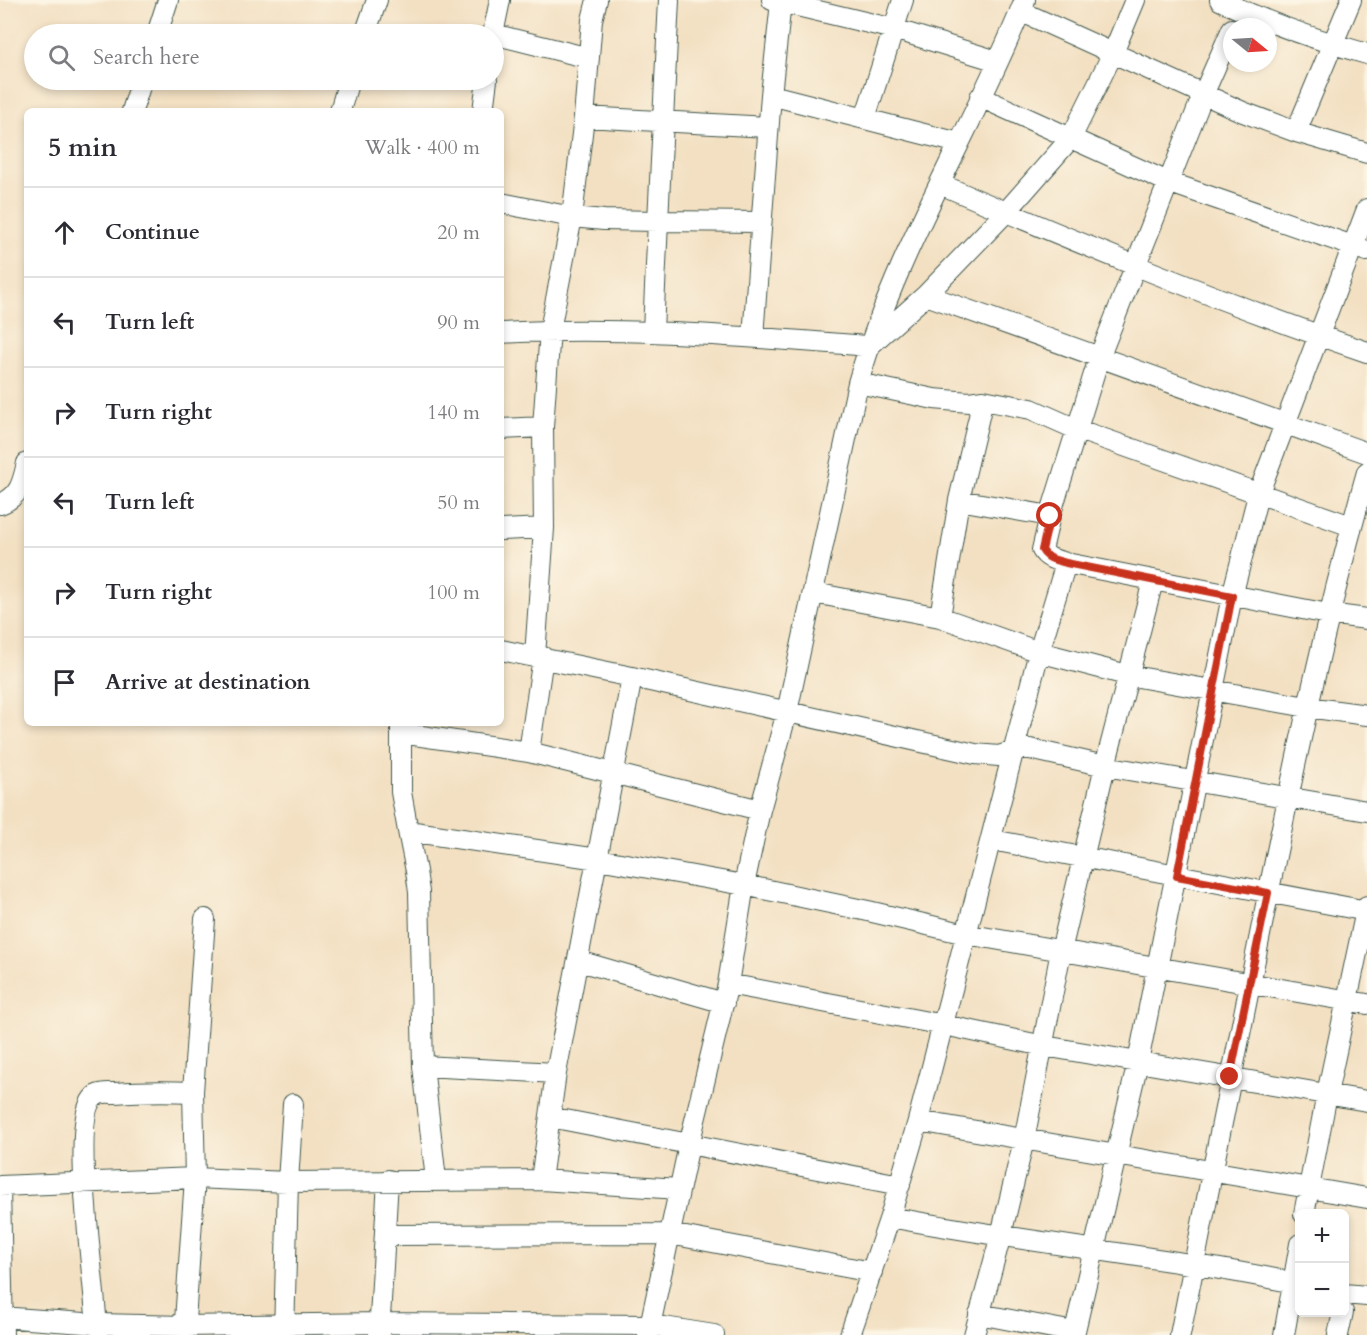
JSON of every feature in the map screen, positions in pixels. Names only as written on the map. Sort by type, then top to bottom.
[{"type":"street","points":[[160,24],[168,0]]},
{"type":"street","points":[[369,24],[377,0]]},
{"type":"street","points":[[495,24],[500,0]]},
{"type":"street","points":[[529,752],[539,657],[544,528],[543,427],[550,330],[572,217],[584,117],[592,20],[597,0]]},
{"type":"street","points":[[654,331],[669,0]]},
{"type":"street","points":[[865,118],[903,0]]},
{"type":"street","points":[[504,333],[550,330],[654,331],[869,346],[926,295],[1006,212],[1071,138],[1113,53],[1135,0]]},
{"type":"street","points":[[1220,0],[1238,17],[1367,54]]},
{"type":"street","points":[[1296,132],[1351,0]]},
{"type":"street","points":[[753,337],[776,1],[806,4],[997,61]]},
{"type":"street","points":[[650,1330],[679,1189],[726,994],[744,885],[760,810],[787,712],[858,383],[869,346],[892,290],[1022,6],[1113,53],[1203,95],[1296,132],[1367,153]]},
{"type":"street","points":[[1238,17],[1203,95],[1099,358],[1050,516],[1042,550],[1045,555],[1066,563],[1328,614],[1367,619]]},
{"type":"street","points":[[504,37],[589,58]]},
{"type":"street","points":[[133,108],[139,90]]},
{"type":"street","points":[[341,108],[346,90]]},
{"type":"street","points":[[483,108],[486,90]]},
{"type":"street","points":[[771,95],[959,143]]},
{"type":"street","points":[[980,97],[1168,182],[1359,248]]},
{"type":"street","points":[[584,117],[768,127]]},
{"type":"street","points":[[940,184],[1135,266],[1318,335],[1367,351]]},
{"type":"street","points":[[504,204],[572,217],[604,220],[761,222]]},
{"type":"street","points":[[979,1314],[1074,1334],[1138,1062],[1232,596],[1258,495],[1318,335],[1359,248],[1367,209]]},
{"type":"street","points":[[926,295],[1367,453]]},
{"type":"street","points":[[858,383],[955,402],[983,400],[1030,409],[1076,429],[1258,495],[1358,516]]},
{"type":"street","points":[[940,617],[959,500],[983,400]]},
{"type":"street","points":[[504,429],[543,427]]},
{"type":"street","points":[[1180,1335],[1210,1172],[1307,706],[1328,614],[1358,516],[1367,472]]},
{"type":"street","points":[[0,504],[14,497],[24,477]]},
{"type":"street","points":[[959,500],[1050,516]]},
{"type":"street","points":[[504,530],[544,528]]},
{"type":"street","points":[[850,1335],[890,1217],[918,1121],[1039,652],[1066,563]]},
{"type":"street","points":[[974,1335],[1024,1140],[1061,951],[1127,675],[1153,581]]},
{"type":"street","points":[[814,593],[940,617],[1039,652],[1127,675],[1367,715]]},
{"type":"street","points":[[504,651],[975,754],[999,756],[1020,749],[1030,749],[1105,766],[1367,811]]},
{"type":"street","points":[[541,1180],[556,1073],[632,677]]},
{"type":"street","points":[[436,1180],[423,1066],[419,892],[401,792],[401,728],[529,752],[760,810]]},
{"type":"street","points":[[408,831],[598,859],[744,885],[966,934],[1357,1003]]},
{"type":"street","points":[[992,840],[1268,893],[1367,909],[1357,1003],[1326,1094],[1305,1209]]},
{"type":"street","points":[[185,1331],[195,1178],[193,1092],[205,919]]},
{"type":"street","points":[[579,961],[726,994],[944,1025],[1044,1046],[1367,1101]]},
{"type":"street","points":[[423,1066],[556,1073]]},
{"type":"street","points":[[97,1330],[84,1181],[84,1117],[89,1102],[98,1094],[142,1091],[193,1092]]},
{"type":"street","points":[[284,1330],[288,1182],[293,1104]]},
{"type":"street","points":[[550,1117],[900,1185]]},
{"type":"street","points":[[918,1121],[1367,1198]]},
{"type":"street","points":[[679,1189],[541,1180],[288,1182],[195,1178],[0,1186],[2,1323],[97,1330],[650,1330],[714,1335]]},
{"type":"street","points":[[380,1329],[388,1180]]},
{"type":"street","points":[[890,1217],[953,1230],[1095,1249],[1295,1283]]},
{"type":"street","points":[[386,1235],[670,1234],[872,1272]]},
{"type":"street","points":[[1284,1335],[1295,1287]]},
{"type":"street","points":[[1349,1300],[1367,1296]]},
{"type":"street","points":[[1338,1335],[1342,1317]]},
{"type":"route","points":[[1050,516],[1042,550],[1051,558],[1066,563],[1232,596],[1177,876],[1268,893],[1230,1077]]}]
